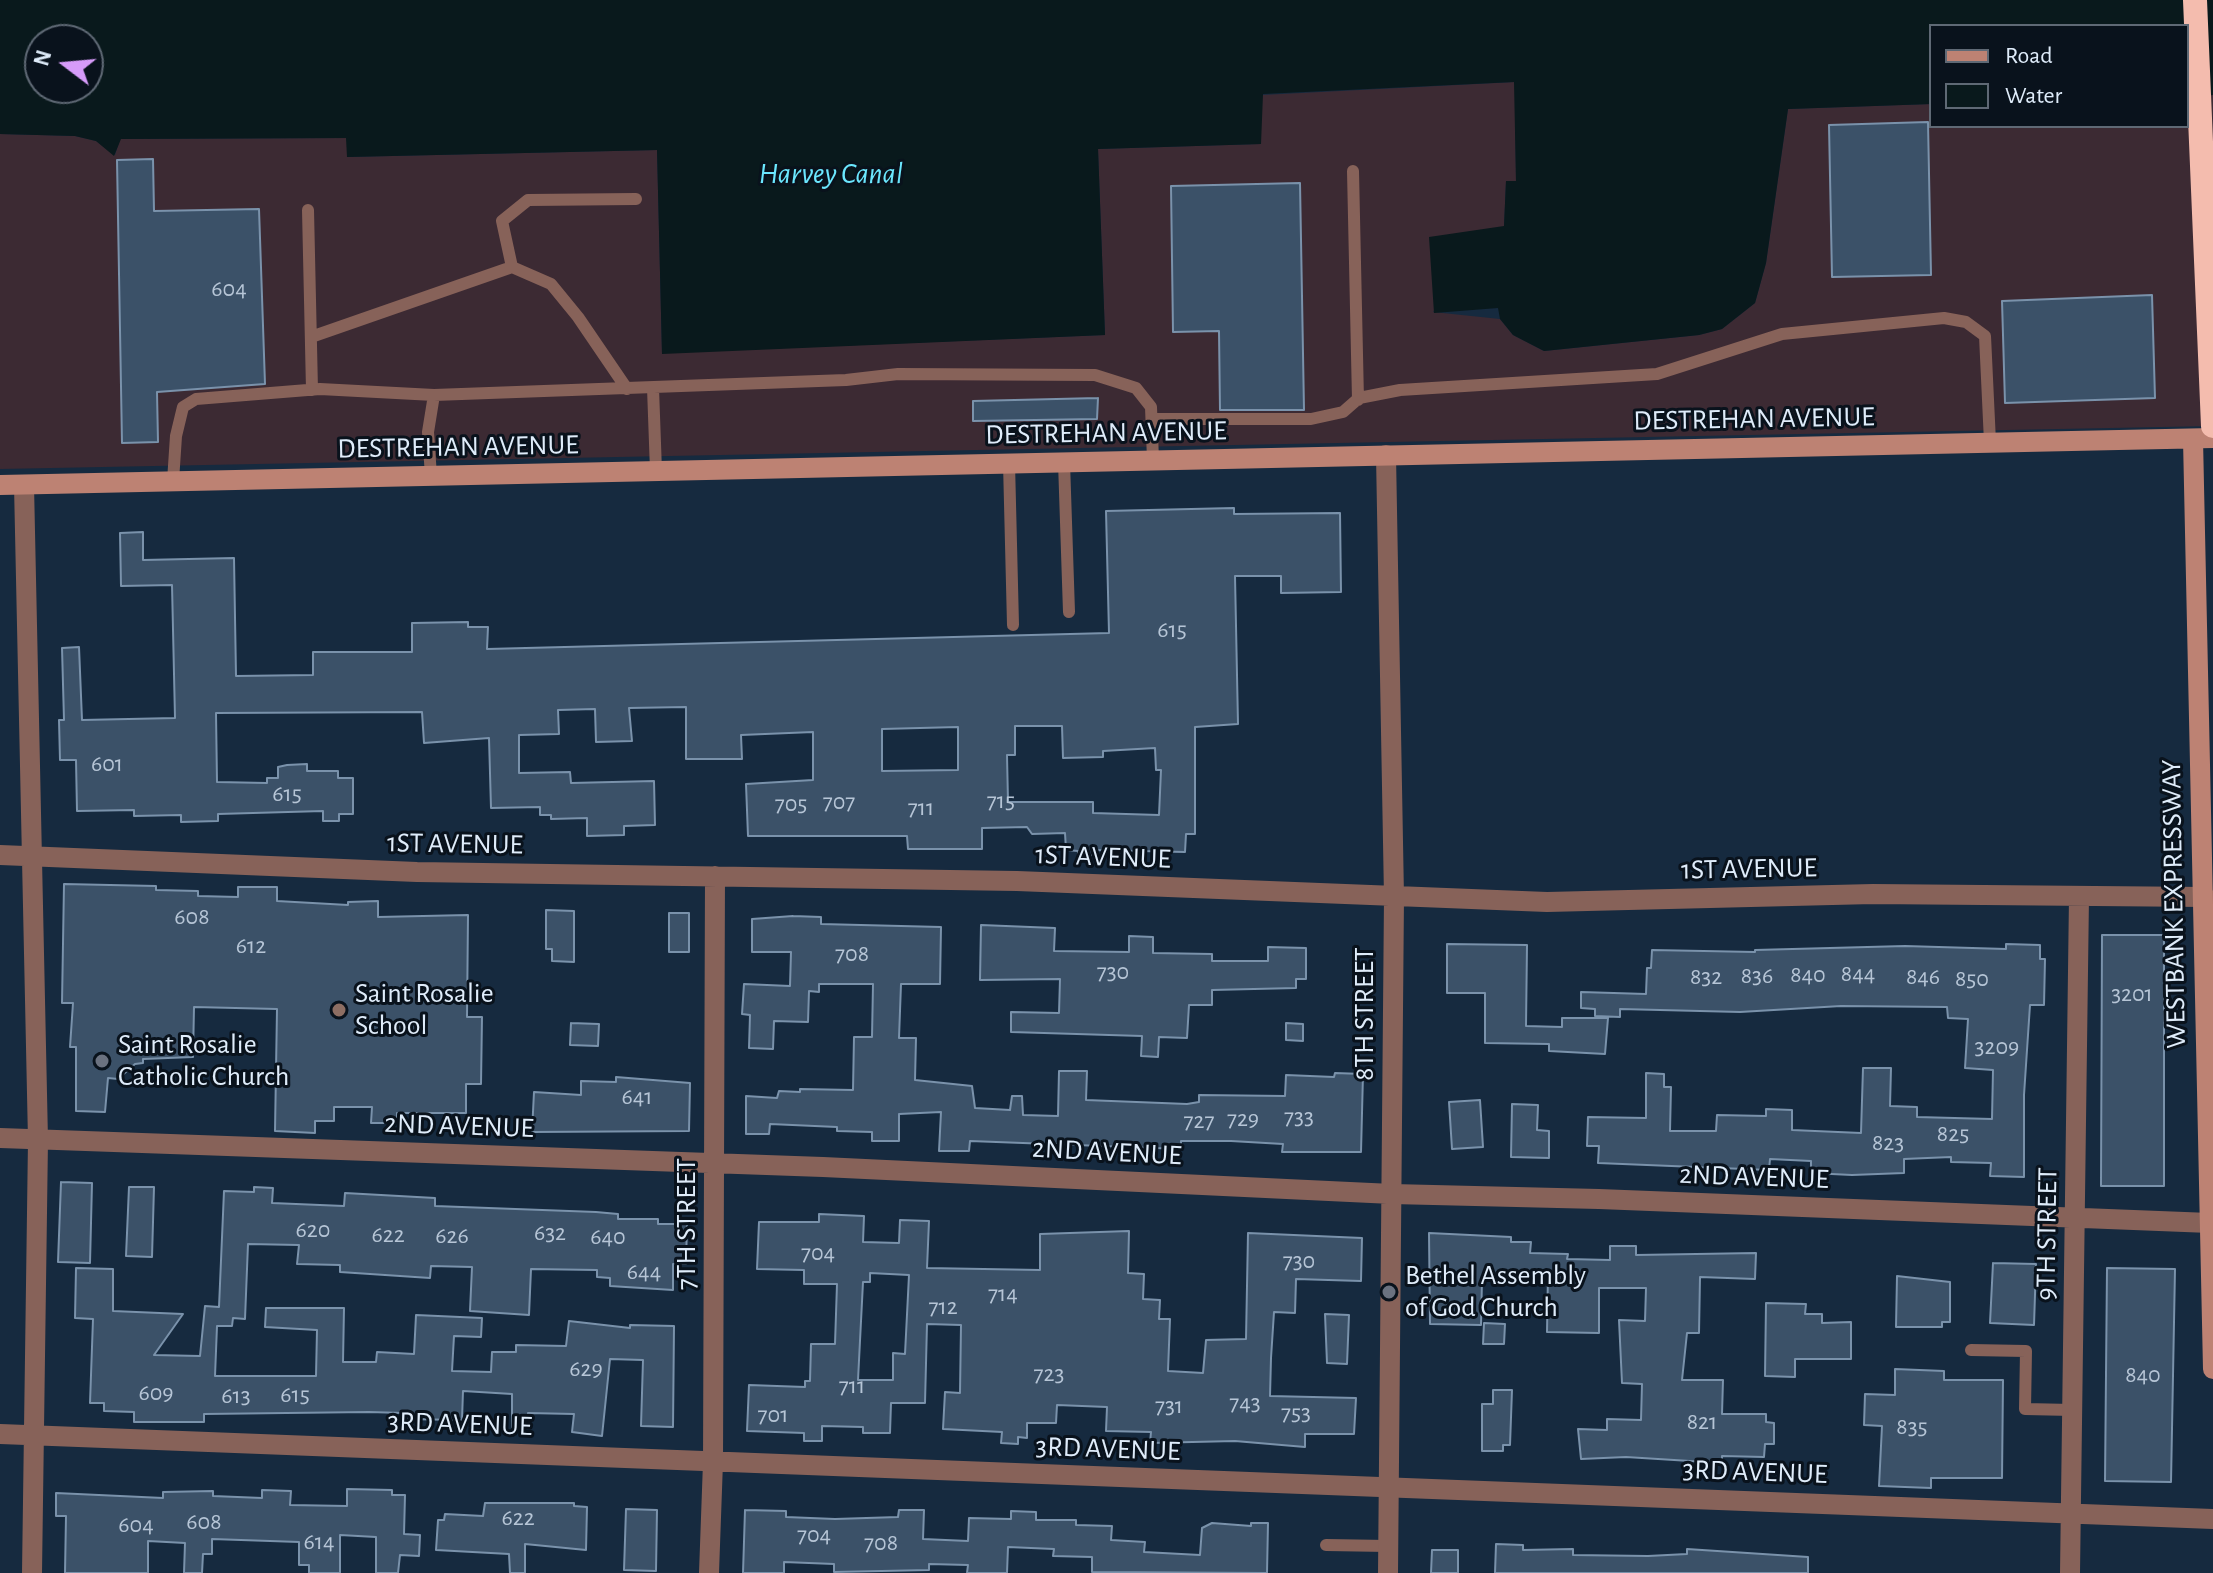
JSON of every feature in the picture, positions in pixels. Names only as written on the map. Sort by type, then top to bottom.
[{"type":"highway","name":"WESTBANK EXPRESSWAY","points":[[2195,0],[2206,434]]},
{"type":"main road","name":"DESTREHAN AVENUE","points":[[0,485],[1990,442],[2206,434]]},
{"type":"main road","name":"WESTBANK EXPRESSWAY","points":[[2206,434],[2205,897],[2213,1369]]},
{"type":"street","name":"8TH STREET","points":[[1386,455],[1394,897],[1388,1573]]},
{"type":"street","points":[[24,485],[38,1140],[32,1573]]},
{"type":"street","name":"1ST AVENUE","points":[[0,855],[417,872],[1017,881],[1547,902],[1873,894],[2205,897]]},
{"type":"street","name":"7TH STREET","points":[[709,1573],[716,1163],[715,876]]},
{"type":"street","name":"9TH STREET","points":[[2070,1573],[2079,896]]},
{"type":"street","name":"2ND AVENUE","points":[[0,1138],[716,1163],[1392,1194],[2210,1223]]},
{"type":"street","name":"3RD AVENUE","points":[[0,1434],[2213,1519]]},
{"type":"lane","points":[[1353,171],[1358,400]]},
{"type":"lane","points":[[512,267],[502,221],[528,200],[636,199]]},
{"type":"lane","points":[[308,210],[312,390]]},
{"type":"lane","points":[[311,337],[512,267],[551,284],[578,317],[627,389]]},
{"type":"lane","points":[[1153,419],[1311,419],[1343,412],[1358,400],[1400,390],[1657,374],[1782,334],[1944,318],[1966,322],[1985,336],[1990,442]]},
{"type":"lane","points":[[173,481],[176,436],[183,407],[196,399],[312,390],[434,395],[627,389],[846,380],[898,374],[1095,375],[1136,388],[1151,407],[1153,460]]},
{"type":"lane","points":[[653,388],[656,471]]},
{"type":"lane","points":[[431,476],[428,432],[434,395]]},
{"type":"lane","points":[[1064,462],[1069,612]]},
{"type":"lane","points":[[1009,463],[1013,625]]},
{"type":"lane","points":[[1971,1350],[2026,1351],[2025,1409],[2072,1410]]},
{"type":"lane","points":[[1326,1545],[1388,1546]]},
{"type":"shaded area","points":[[1515,82],[1516,182],[1506,181],[1504,227],[1433,312],[1500,319],[1513,335],[1544,351],[1699,335],[1722,329],[1755,303],[1766,263],[1788,109],[1929,104],[1929,128],[2189,128],[2189,96],[2213,95],[2213,426],[0,469],[0,134],[75,136],[96,141],[115,155],[120,139],[347,138],[348,157],[657,150],[662,353],[1105,335],[1098,149],[1260,144],[1262,95]]},
{"type":"water","name":"Harvey Canal","points":[[0,0],[2213,0],[2213,95],[2189,96],[2189,24],[1929,24],[1929,104],[1788,109],[1766,263],[1755,303],[1722,329],[1699,335],[1544,351],[1513,335],[1500,319],[1498,308],[1434,313],[1429,237],[1504,226],[1506,181],[1516,181],[1514,82],[1263,94],[1261,144],[1098,149],[1105,335],[662,354],[657,150],[347,157],[346,138],[121,139],[114,156],[96,141],[75,136],[0,134]]},
{"type":"building","points":[[1928,122],[1931,275],[1832,277],[1829,125]]},
{"type":"building","points":[[153,159],[154,211],[259,209],[265,384],[157,392],[158,442],[122,443],[117,160]]},
{"type":"building","points":[[1300,183],[1304,410],[1220,410],[1219,331],[1173,332],[1171,186]]},
{"type":"building","points":[[2152,295],[2155,398],[2005,403],[2002,301]]},
{"type":"building","points":[[1098,398],[1097,419],[973,421],[973,401]]},
{"type":"building","points":[[1234,508],[1234,514],[1340,513],[1341,592],[1281,593],[1281,576],[1235,576],[1238,724],[1195,727],[1195,834],[1186,834],[1185,852],[1094,850],[1094,855],[1078,856],[1078,851],[1066,850],[1065,833],[1032,834],[1027,827],[982,828],[982,849],[908,849],[907,836],[748,836],[746,784],[813,780],[813,732],[741,735],[742,759],[686,759],[686,707],[629,708],[632,741],[596,742],[595,709],[558,710],[559,734],[519,735],[519,773],[570,772],[571,783],[654,781],[655,825],[624,826],[624,835],[587,836],[587,818],[551,819],[551,815],[540,815],[540,807],[491,808],[489,738],[424,743],[422,712],[216,713],[217,782],[267,783],[267,778],[278,778],[278,767],[287,765],[307,764],[307,771],[338,771],[338,778],[353,778],[353,814],[339,814],[339,821],[323,821],[323,811],[218,814],[218,821],[181,822],[181,815],[134,816],[134,810],[77,811],[76,760],[60,760],[59,720],[64,720],[62,648],[79,647],[82,720],[175,718],[172,585],[121,586],[120,533],[143,532],[143,560],[234,558],[236,676],[313,675],[313,652],[412,652],[412,623],[468,622],[468,627],[488,627],[487,649],[1109,633],[1106,511]],"holes":[[[1015,726],[1062,726],[1063,758],[1103,757],[1103,751],[1155,748],[1156,770],[1161,770],[1159,815],[1093,813],[1093,802],[1008,802],[1007,755],[1015,755]],[[958,727],[958,770],[882,771],[882,729]]]},
{"type":"building","points":[[64,884],[156,886],[156,890],[198,891],[198,896],[238,897],[238,887],[277,887],[277,901],[348,905],[348,902],[378,901],[378,917],[468,915],[467,1017],[482,1017],[481,1084],[466,1084],[466,1113],[397,1113],[397,1123],[371,1123],[372,1107],[334,1107],[334,1121],[315,1121],[315,1133],[275,1131],[277,1009],[194,1007],[193,1057],[143,1059],[143,1063],[135,1064],[118,1079],[108,1078],[105,1112],[76,1111],[76,1047],[70,1047],[73,1003],[62,1003]]},
{"type":"building","points":[[546,910],[574,911],[574,962],[552,961],[552,949],[546,949]]},
{"type":"building","points":[[669,913],[689,913],[689,952],[669,952]]},
{"type":"building","points":[[821,917],[821,924],[941,927],[940,984],[901,984],[899,1038],[916,1038],[915,1080],[972,1086],[975,1108],[1010,1110],[1012,1096],[1022,1096],[1023,1115],[1058,1116],[1059,1071],[1087,1071],[1086,1100],[1187,1104],[1199,1102],[1199,1095],[1285,1096],[1286,1075],[1334,1077],[1335,1073],[1363,1074],[1361,1152],[1282,1152],[1283,1144],[1231,1141],[1181,1141],[1181,1149],[970,1141],[969,1151],[939,1151],[941,1112],[899,1114],[899,1141],[872,1141],[872,1132],[837,1131],[837,1127],[770,1124],[769,1134],[746,1134],[746,1096],[777,1098],[779,1091],[800,1092],[800,1089],[853,1090],[854,1037],[872,1037],[873,984],[819,984],[819,992],[809,991],[808,1022],[774,1021],[773,1049],[749,1048],[750,1015],[742,1014],[744,984],[790,986],[791,952],[752,952],[752,919]]},
{"type":"building","points":[[981,925],[1055,928],[1054,951],[1129,952],[1129,936],[1153,937],[1153,953],[1212,954],[1212,961],[1268,961],[1268,947],[1306,948],[1306,979],[1296,979],[1296,988],[1212,990],[1212,1005],[1189,1005],[1187,1038],[1159,1037],[1158,1057],[1141,1056],[1142,1036],[1011,1032],[1011,1012],[1059,1013],[1060,979],[980,980]]},
{"type":"building","points":[[2102,935],[2164,935],[2164,1186],[2101,1186]]},
{"type":"building","points":[[1447,944],[1527,945],[1526,1026],[1562,1027],[1562,1018],[1608,1018],[1605,1054],[1549,1051],[1549,1044],[1485,1043],[1485,993],[1447,993]]},
{"type":"building","points":[[2006,944],[2040,945],[2040,959],[2045,959],[2044,1005],[2030,1005],[2024,1095],[2024,1177],[1990,1176],[1991,1163],[1951,1162],[1951,1157],[1904,1159],[1904,1173],[1852,1175],[1811,1173],[1811,1161],[1770,1159],[1769,1170],[1598,1163],[1599,1146],[1587,1146],[1588,1117],[1646,1118],[1646,1073],[1664,1074],[1664,1087],[1671,1087],[1670,1131],[1716,1131],[1717,1115],[1766,1116],[1766,1109],[1792,1110],[1792,1130],[1861,1133],[1863,1068],[1891,1068],[1890,1106],[1917,1107],[1917,1117],[1992,1119],[1993,1070],[1965,1068],[1968,1019],[1948,1018],[1947,1007],[1841,1006],[1740,1012],[1620,1009],[1620,1017],[1595,1016],[1595,1009],[1581,1008],[1581,992],[1646,994],[1647,968],[1651,968],[1652,950],[1755,952],[1905,946],[2006,949]]},
{"type":"building","points":[[571,1023],[599,1024],[598,1046],[570,1045]]},
{"type":"building","points":[[1286,1023],[1303,1024],[1303,1041],[1286,1040]]},
{"type":"building","points":[[616,1077],[690,1083],[689,1131],[532,1132],[534,1092],[581,1095],[581,1081],[616,1082]]},
{"type":"building","points":[[1480,1100],[1483,1147],[1452,1149],[1449,1102]]},
{"type":"building","points":[[1512,1104],[1538,1105],[1537,1130],[1549,1131],[1549,1158],[1511,1157]]},
{"type":"building","points":[[61,1182],[92,1183],[90,1263],[58,1262]]},
{"type":"building","points":[[129,1187],[154,1187],[152,1257],[126,1256]]},
{"type":"building","points":[[254,1187],[273,1188],[272,1203],[344,1206],[345,1193],[435,1198],[435,1206],[596,1212],[618,1214],[618,1219],[658,1219],[658,1224],[687,1224],[686,1264],[673,1264],[673,1290],[610,1286],[610,1278],[597,1277],[597,1270],[531,1269],[529,1315],[470,1311],[472,1267],[431,1266],[430,1278],[340,1272],[340,1265],[297,1264],[299,1245],[248,1244],[245,1319],[233,1318],[232,1326],[217,1326],[215,1376],[316,1376],[317,1330],[265,1327],[266,1308],[344,1308],[343,1362],[376,1362],[377,1352],[414,1354],[416,1315],[482,1318],[481,1337],[454,1336],[452,1371],[491,1372],[492,1352],[516,1352],[516,1345],[566,1346],[569,1321],[630,1328],[630,1325],[674,1326],[673,1427],[641,1426],[643,1360],[610,1359],[602,1436],[572,1432],[574,1414],[528,1413],[528,1428],[512,1427],[512,1394],[463,1391],[462,1420],[403,1419],[403,1413],[369,1412],[204,1414],[204,1422],[134,1422],[134,1412],[104,1411],[104,1403],[90,1403],[93,1319],[75,1318],[76,1268],[113,1269],[113,1311],[183,1314],[154,1355],[200,1356],[205,1306],[219,1307],[224,1191],[254,1192]]},
{"type":"building","points":[[819,1214],[864,1216],[863,1242],[899,1243],[900,1220],[929,1221],[927,1268],[1040,1270],[1040,1234],[1129,1231],[1128,1273],[1144,1274],[1143,1299],[1160,1300],[1159,1319],[1170,1319],[1168,1371],[1203,1373],[1206,1340],[1246,1339],[1248,1233],[1362,1238],[1361,1281],[1296,1279],[1295,1313],[1274,1312],[1271,1358],[1270,1396],[1356,1398],[1354,1434],[1305,1434],[1305,1447],[1235,1441],[1150,1443],[1151,1432],[1106,1431],[1107,1407],[1057,1405],[1056,1423],[1027,1423],[1027,1438],[1018,1437],[1018,1444],[1001,1443],[1002,1432],[943,1429],[945,1392],[960,1393],[961,1325],[927,1324],[925,1403],[891,1403],[890,1433],[863,1433],[863,1427],[822,1426],[822,1441],[804,1441],[804,1433],[747,1431],[749,1385],[805,1387],[805,1381],[810,1381],[811,1344],[835,1344],[837,1284],[804,1284],[804,1270],[757,1269],[759,1222],[819,1222]],"holes":[[[870,1273],[909,1275],[905,1354],[893,1353],[893,1380],[858,1380],[863,1282],[870,1282]]]},
{"type":"building","points":[[1429,1233],[1511,1237],[1511,1242],[1531,1242],[1530,1253],[1568,1254],[1567,1259],[1610,1260],[1610,1246],[1636,1246],[1636,1255],[1756,1253],[1755,1279],[1700,1277],[1699,1333],[1687,1333],[1682,1380],[1723,1380],[1722,1414],[1766,1414],[1766,1422],[1774,1423],[1774,1444],[1765,1444],[1764,1457],[1722,1456],[1722,1463],[1626,1457],[1581,1459],[1578,1429],[1607,1430],[1607,1419],[1641,1420],[1642,1384],[1622,1383],[1619,1320],[1645,1321],[1646,1288],[1599,1288],[1599,1333],[1547,1332],[1548,1272],[1513,1272],[1513,1280],[1482,1279],[1481,1325],[1430,1324]]},
{"type":"building","points":[[1993,1263],[2036,1264],[2034,1325],[1990,1323]]},
{"type":"building","points":[[2107,1268],[2175,1269],[2171,1482],[2105,1481]]},
{"type":"building","points":[[1897,1276],[1950,1282],[1950,1322],[1942,1322],[1942,1327],[1896,1327]]},
{"type":"building","points":[[1766,1303],[1806,1304],[1805,1314],[1822,1314],[1822,1323],[1851,1322],[1851,1359],[1795,1359],[1795,1377],[1765,1376]]},
{"type":"building","points":[[1325,1314],[1349,1315],[1347,1364],[1327,1363]]},
{"type":"building","points":[[1484,1323],[1505,1324],[1504,1344],[1483,1344]]},
{"type":"building","points":[[1895,1369],[1944,1371],[1944,1380],[2003,1380],[2002,1478],[1931,1478],[1931,1488],[1879,1486],[1882,1426],[1864,1425],[1865,1394],[1895,1395]]},
{"type":"building","points":[[1493,1390],[1512,1390],[1510,1445],[1503,1445],[1503,1451],[1482,1451],[1482,1404],[1493,1404]]},
{"type":"building","points":[[347,1489],[392,1490],[392,1495],[405,1495],[404,1534],[420,1535],[419,1556],[400,1555],[398,1573],[376,1573],[376,1537],[340,1535],[340,1573],[309,1573],[309,1565],[299,1565],[299,1542],[212,1539],[212,1554],[203,1554],[202,1573],[184,1573],[185,1543],[148,1541],[148,1573],[65,1573],[66,1516],[56,1516],[56,1493],[163,1498],[163,1492],[213,1491],[213,1496],[262,1498],[262,1490],[291,1491],[290,1505],[347,1506]]},
{"type":"building","points":[[485,1503],[574,1503],[574,1506],[587,1507],[586,1550],[525,1544],[525,1573],[510,1573],[509,1554],[436,1550],[438,1520],[444,1520],[445,1514],[483,1516]]},
{"type":"building","points":[[626,1509],[657,1510],[656,1571],[624,1570]]},
{"type":"building","points":[[745,1510],[786,1511],[786,1517],[835,1519],[898,1517],[899,1510],[924,1510],[923,1539],[968,1541],[969,1518],[1011,1519],[1011,1511],[1036,1512],[1036,1520],[1076,1520],[1076,1525],[1112,1526],[1111,1540],[1145,1542],[1144,1552],[1200,1555],[1202,1528],[1212,1523],[1251,1526],[1251,1523],[1268,1523],[1267,1573],[1092,1572],[1092,1557],[1053,1556],[1054,1549],[1008,1547],[1007,1573],[967,1573],[968,1565],[929,1564],[929,1570],[834,1572],[834,1564],[784,1562],[784,1573],[743,1573]]},
{"type":"building","points":[[1496,1544],[1523,1545],[1523,1550],[1573,1549],[1573,1555],[1687,1554],[1687,1549],[1808,1557],[1808,1573],[1495,1573]]},
{"type":"building","points":[[1432,1550],[1458,1550],[1458,1573],[1431,1573]]},
{"type":"place","name":"Saint Rosalie School","points":[[339,1010]]},
{"type":"place","name":"Saint Rosalie Catholic Church","points":[[102,1061]]},
{"type":"place","name":"Bethel Assembly of God Church","points":[[1389,1292]]}]
